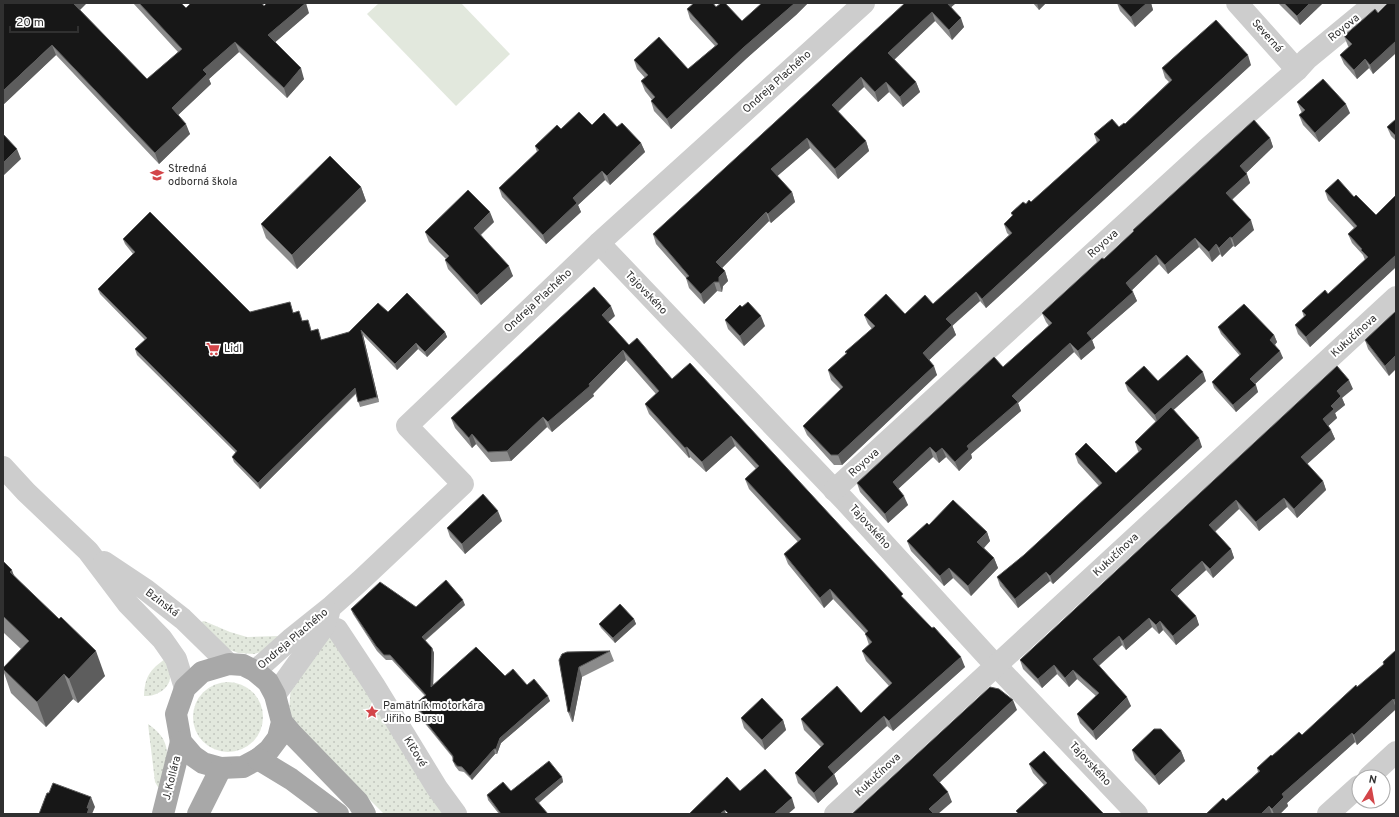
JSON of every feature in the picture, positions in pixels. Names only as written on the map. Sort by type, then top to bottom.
[{"type":"main road","points":[[282,722],[278,738],[269,750],[258,759],[243,766],[221,768],[203,763],[193,756],[181,742],[176,714],[185,688],[202,672],[229,664],[243,665],[255,671],[268,682],[275,695],[282,722],[358,802],[365,814]]},
{"type":"main road","name":"J. Kollára","points":[[163,814],[181,742]]},
{"type":"main road","points":[[258,759],[291,779],[338,814]]},
{"type":"main road","points":[[198,814],[221,768]]},
{"type":"street","name":"Ondreja Plachého","points":[[255,671],[292,638],[332,606],[463,484],[407,426],[599,243],[864,3]]},
{"type":"street","name":"Severná","points":[[1237,3],[1297,70]]},
{"type":"street","name":"Royova","points":[[834,490],[1208,148],[1297,70],[1307,59],[1375,3]]},
{"type":"street","name":"Tajovského","points":[[599,243],[834,490],[1137,814]]},
{"type":"street","name":"Kukučínova","points":[[836,814],[1396,297]]},
{"type":"street","name":"Bzinská","points":[[3,467],[26,492],[88,552],[128,604],[165,644],[176,659],[185,688]]},
{"type":"street","name":"Bzinská","points":[[88,552],[146,590],[183,619],[229,664]]},
{"type":"street","name":"Ondreja Plachého","points":[[275,695],[323,628],[332,606]]},
{"type":"street","name":"Klčové","points":[[337,629],[374,685],[437,788],[456,814]]},
{"type":"street","points":[[1378,769],[1396,752]]},
{"type":"street","points":[[1328,814],[1351,793]]},
{"type":"shaded area","points":[[379,3],[461,3],[510,54],[456,106],[367,14]]},
{"type":"shaded area","points":[[204,621],[230,632],[247,637],[278,636],[267,650],[254,654],[238,653],[225,648],[201,622]]},
{"type":"shaded area","points":[[331,629],[444,814],[384,814],[296,726],[289,712],[291,685]]},
{"type":"shaded area","points":[[165,659],[170,672],[170,679],[166,687],[158,693],[144,696],[149,674]]},
{"type":"shaded area","points":[[221,682],[235,682],[248,688],[257,697],[261,703],[263,717],[261,731],[253,742],[242,750],[235,752],[221,752],[214,750],[203,742],[195,731],[193,724],[193,710],[195,703],[203,692],[214,684]]},
{"type":"shaded area","points":[[148,724],[157,731],[166,745],[167,760],[162,787],[158,787],[155,782]]},
{"type":"building","points":[[3,3],[73,3],[147,79],[182,49],[139,3],[181,3],[186,8],[191,3],[262,3],[264,6],[267,3],[306,3],[268,35],[301,68],[284,88],[235,42],[203,70],[207,74],[172,108],[186,124],[155,153],[52,45],[3,91]]},
{"type":"building","points":[[694,3],[713,3],[716,7],[721,3],[725,3],[742,21],[762,3],[795,3],[743,48],[667,119],[651,101],[655,97],[641,81],[648,75],[634,60],[659,37],[688,69],[718,44],[687,9]]},
{"type":"building","points":[[905,3],[947,3],[961,18],[949,30],[932,12],[888,53],[916,82],[900,97],[886,82],[875,92],[861,77],[832,105],[866,141],[835,169],[807,138],[771,169],[792,192],[768,214],[766,212],[716,262],[725,271],[719,277],[719,282],[714,282],[701,294],[686,278],[689,276],[653,234]]},
{"type":"building","points":[[1118,3],[1147,3],[1131,17]]},
{"type":"building","points":[[1284,3],[1310,3],[1297,16]]},
{"type":"building","points":[[1388,3],[1396,3],[1396,41],[1370,65],[1365,59],[1354,70],[1340,55],[1352,44],[1344,36],[1375,9],[1378,13]]},
{"type":"building","points":[[1216,20],[1248,55],[982,299],[976,292],[946,319],[952,325],[923,353],[934,366],[838,455],[831,455],[803,426],[843,387],[828,370],[847,353],[845,352],[875,326],[864,315],[886,294],[905,314],[925,295],[933,304],[1012,233],[1004,224],[1013,215],[1011,213],[1023,202],[1026,204],[1029,200],[1031,202],[1100,140],[1094,134],[1112,119],[1119,127],[1124,123],[1125,124],[1172,80],[1162,68]]},
{"type":"building","points":[[1323,79],[1346,104],[1315,133],[1299,115],[1305,110],[1297,102]]},
{"type":"building","points":[[579,112],[592,125],[604,113],[617,127],[622,123],[641,143],[607,176],[602,171],[573,198],[577,203],[543,235],[499,188],[539,150],[535,146],[557,125],[561,129]]},
{"type":"building","points":[[1396,119],[1396,136],[1387,127]]},
{"type":"building","points":[[1254,120],[1270,138],[1240,166],[1247,174],[1226,193],[1251,220],[1219,248],[1216,244],[1209,252],[1195,238],[1165,265],[1156,255],[1126,283],[1133,292],[1087,333],[1092,339],[1078,351],[1070,343],[1012,396],[1018,402],[967,446],[969,449],[955,462],[942,448],[936,453],[930,447],[893,482],[904,496],[885,514],[857,483],[994,357],[1003,367],[1052,323],[1042,313],[1102,258],[1104,259],[1134,231],[1133,230]]},
{"type":"building","points":[[3,134],[17,149],[3,163]]},
{"type":"building","points":[[330,156],[361,187],[292,255],[261,224]]},
{"type":"building","points":[[1338,179],[1354,197],[1356,195],[1376,215],[1396,195],[1396,255],[1306,337],[1295,325],[1306,315],[1302,311],[1325,290],[1328,294],[1368,257],[1348,234],[1357,226],[1325,191]]},
{"type":"building","points":[[468,190],[490,212],[474,228],[509,266],[477,295],[445,260],[449,256],[425,232]]},
{"type":"building","name":"Lidl","points":[[150,212],[250,312],[290,302],[293,313],[299,311],[302,321],[308,320],[311,331],[318,329],[321,340],[349,332],[378,303],[388,312],[407,293],[445,332],[425,352],[416,343],[395,364],[361,330],[377,397],[358,402],[355,388],[258,483],[232,457],[237,451],[135,349],[147,338],[98,289],[135,252],[123,239]]},
{"type":"building","points":[[594,287],[611,306],[602,315],[629,345],[637,338],[672,379],[690,363],[903,594],[901,596],[932,628],[934,627],[961,657],[889,721],[884,716],[828,767],[834,774],[814,793],[795,773],[824,744],[801,719],[837,686],[861,713],[892,683],[862,651],[872,642],[865,634],[868,631],[830,589],[820,598],[784,554],[801,539],[745,479],[759,466],[731,436],[702,462],[687,447],[685,448],[645,404],[659,391],[623,350],[589,384],[590,386],[548,422],[543,417],[507,451],[488,452],[472,434],[469,438],[451,418]]},
{"type":"building","points":[[748,302],[761,316],[740,336],[725,320],[740,305],[742,307]]},
{"type":"building","points":[[1244,304],[1274,335],[1270,340],[1280,351],[1250,379],[1256,385],[1233,405],[1212,382],[1241,354],[1218,327]]},
{"type":"building","points":[[1396,311],[1396,355],[1385,366],[1365,340]]},
{"type":"building","points":[[1187,355],[1203,372],[1155,415],[1125,383],[1144,366],[1158,381]]},
{"type":"building","points":[[1337,366],[1349,380],[1337,391],[1341,396],[1331,406],[1334,409],[1323,419],[1331,430],[1301,457],[1323,481],[1294,509],[1284,498],[1256,522],[1236,500],[1209,525],[1231,549],[1210,569],[1202,561],[1171,590],[1196,616],[1173,636],[1160,621],[1156,625],[1149,618],[1123,641],[1119,636],[1093,659],[1127,697],[1093,731],[1077,714],[1099,693],[1073,670],[1065,678],[1054,665],[1038,679],[1020,660]]},
{"type":"building","points":[[1171,407],[1199,438],[1050,576],[1046,572],[1015,599],[997,577],[1024,555],[1102,483],[1075,454],[1086,443],[1116,473],[1142,449],[1135,442]]},
{"type":"building","points":[[483,494],[498,511],[462,544],[447,528]]},
{"type":"building","points":[[953,500],[987,532],[977,542],[994,558],[968,586],[949,568],[940,576],[907,541],[927,523],[929,525]]},
{"type":"building","points":[[3,561],[12,570],[10,572],[59,619],[61,617],[96,651],[69,679],[64,674],[37,702],[3,669],[29,641],[3,616]]},
{"type":"building","points":[[446,580],[463,600],[422,637],[432,648],[431,687],[476,647],[505,676],[513,669],[527,685],[534,679],[548,696],[500,738],[496,749],[494,749],[470,776],[462,767],[457,766],[453,761],[453,756],[421,716],[423,714],[415,704],[426,695],[390,655],[384,655],[376,646],[351,609],[380,582],[416,607]]},
{"type":"building","points":[[620,604],[634,619],[613,638],[599,624]]},
{"type":"building","points":[[1396,650],[1396,698],[1394,700],[1393,699],[1354,735],[1352,733],[1282,794],[1284,797],[1272,809],[1269,806],[1261,814],[1206,814],[1223,798],[1226,801],[1260,771],[1257,768],[1271,755],[1272,756],[1299,732],[1302,735],[1356,685],[1357,687],[1384,664],[1383,662]]},
{"type":"building","points":[[610,651],[579,667],[570,712],[568,712],[559,660],[562,654],[567,652]]},
{"type":"building","points":[[990,687],[999,689],[1013,700],[933,775],[948,792],[929,809],[934,814],[852,814]]},
{"type":"building","points":[[762,698],[783,720],[762,740],[741,718]]},
{"type":"building","points":[[1154,729],[1161,729],[1181,751],[1155,776],[1132,750]]},
{"type":"building","points":[[1044,751],[1104,814],[1019,814],[1016,811],[1047,783],[1029,764]]},
{"type":"building","points":[[549,761],[562,777],[535,799],[548,814],[501,814],[487,795],[503,782],[511,791]]},
{"type":"building","points":[[765,769],[792,798],[774,814],[729,814],[725,810],[720,814],[690,813],[727,777],[740,791]]},
{"type":"building","points":[[53,783],[91,797],[87,808],[89,808],[87,814],[39,814],[47,793],[49,793]]},
{"type":"place","name":"Stredná odborná škola","points":[[157,175]]},
{"type":"place","name":"Lidl","points":[[213,349]]},
{"type":"place","name":"Pamätník motorkára Jiřiho Bursu","points":[[372,712]]}]
